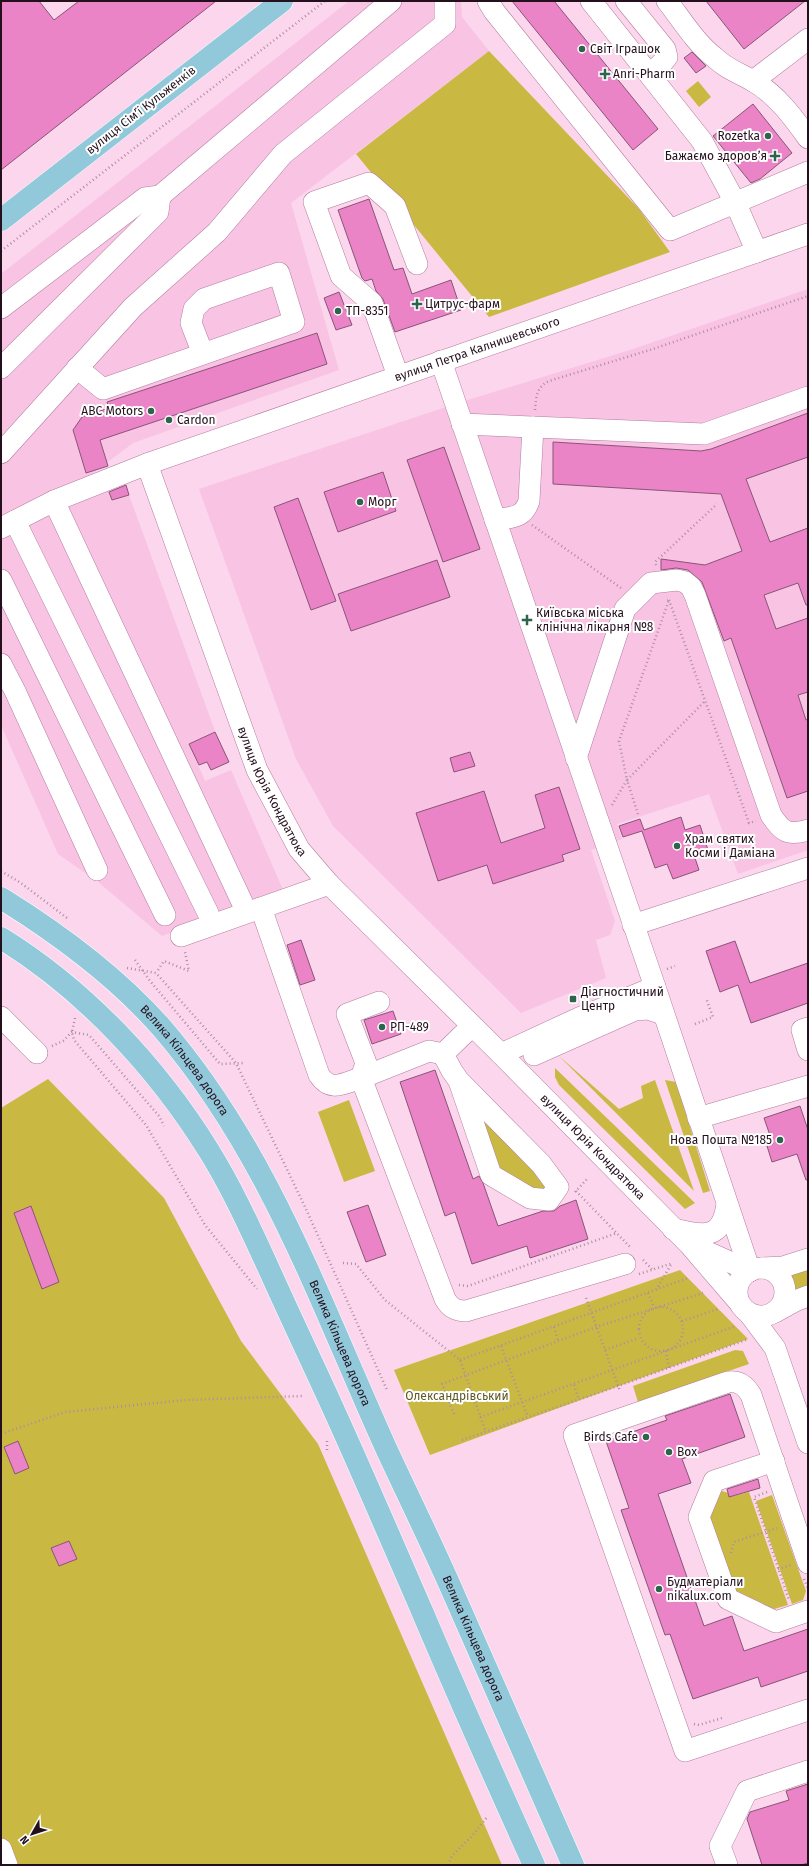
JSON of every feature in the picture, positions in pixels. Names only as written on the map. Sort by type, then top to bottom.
[{"type":"main road","name":"вулиця Сімʼї Кульженків","points":[[1,220],[282,1]]},
{"type":"main road","name":"Велика Кільцева дорога","points":[[1,898],[88,958],[124,989],[160,1026],[192,1065],[224,1110],[251,1153],[280,1209],[323,1302],[385,1444],[456,1597],[573,1865]]},
{"type":"main road","points":[[1,938],[17,948],[61,982],[103,1018],[145,1063],[181,1109],[209,1151],[245,1219],[356,1457],[422,1612],[534,1865]]},
{"type":"street","points":[[1,308],[145,198],[160,196],[391,1]]},
{"type":"street","points":[[1,453],[133,307],[217,232],[283,154],[445,24],[445,1]]},
{"type":"street","points":[[488,1],[494,12],[670,230],[808,172]]},
{"type":"street","points":[[591,1],[702,141],[734,202],[757,252]]},
{"type":"street","points":[[626,1],[665,49],[667,57],[650,75]]},
{"type":"street","points":[[667,1],[702,47],[730,70],[752,81],[800,112],[808,138]]},
{"type":"street","points":[[752,81],[808,39]]},
{"type":"street","points":[[398,376],[372,303],[340,276],[314,202],[368,183],[396,206],[417,264]]},
{"type":"street","points":[[1,368],[158,212],[160,196]]},
{"type":"street","name":"вулиця Петра Калнишевського","points":[[8,524],[54,501],[147,464],[808,234]]},
{"type":"street","points":[[77,368],[104,389],[294,322],[279,273],[204,299],[194,309],[191,322],[203,354]]},
{"type":"street","points":[[441,361],[655,987],[726,1204],[756,1269]]},
{"type":"street","points":[[462,424],[704,434],[808,397]]},
{"type":"street","points":[[495,520],[519,516],[526,510],[529,501],[533,427]]},
{"type":"street","name":"вулиця Юрія Кондратюка","points":[[147,464],[257,770],[299,850],[329,884],[507,1059],[689,1244],[741,1313],[775,1348]]},
{"type":"street","points":[[54,501],[252,905],[318,1075],[329,1085],[336,1086],[361,1078],[430,1051],[443,1054],[458,1081],[491,1175],[530,1198],[549,1200],[558,1188],[540,1164],[458,1081]]},
{"type":"street","points":[[8,524],[208,913]]},
{"type":"street","points":[[1,580],[165,915]]},
{"type":"street","points":[[576,758],[625,609],[651,583],[665,594],[677,580],[685,582],[695,595],[771,815],[776,823],[786,832],[795,834],[808,830]]},
{"type":"street","points":[[1,664],[15,691],[97,870]]},
{"type":"street","points":[[633,924],[808,868]]},
{"type":"street","points":[[181,936],[252,905],[329,884]]},
{"type":"street","points":[[507,1059],[579,1018],[655,987]]},
{"type":"street","points":[[379,1002],[347,1014],[366,1063],[361,1078],[445,1299],[450,1306],[458,1311],[466,1311],[625,1264]]},
{"type":"street","points":[[507,1059],[635,1010],[648,1009],[663,1014]]},
{"type":"street","points":[[1,1017],[37,1053]]},
{"type":"street","points":[[443,1054],[472,1026]]},
{"type":"street","points":[[808,1028],[802,1030],[808,1050]]},
{"type":"street","points":[[698,1118],[808,1086]]},
{"type":"street","points":[[673,1229],[698,1235],[710,1233],[719,1228],[725,1218],[726,1204]]},
{"type":"street","name":"вулиця Юрія Кондратюка","points":[[689,1244],[756,1269]]},
{"type":"street","points":[[808,1259],[783,1267],[756,1269],[744,1275],[737,1287],[741,1313],[761,1316],[775,1312],[808,1296]]},
{"type":"street","points":[[756,1269],[774,1272],[783,1282],[784,1295],[775,1312]]},
{"type":"street","name":"вулиця Юрія Кондратюка","points":[[775,1312],[775,1348],[808,1443]]},
{"type":"street","points":[[803,1562],[794,1522],[751,1395],[746,1388],[737,1382],[728,1382],[574,1435],[685,1751],[808,1710]]},
{"type":"street","points":[[774,1461],[714,1481],[699,1517],[728,1599],[776,1622],[799,1609]]},
{"type":"street","points":[[727,1865],[720,1846],[747,1791],[808,1771]]},
{"type":"street","points":[[1,1849],[7,1865]]},
{"type":"path","points":[[1,251],[325,1]]},
{"type":"path","points":[[533,427],[536,397],[542,385],[782,306],[808,296]]},
{"type":"path","points":[[717,504],[655,562],[665,594],[749,823]]},
{"type":"path","points":[[519,516],[636,599]]},
{"type":"path","points":[[638,814],[627,780],[620,741],[665,594]]},
{"type":"path","points":[[600,827],[627,780],[705,701]]},
{"type":"path","points":[[158,970],[164,960],[189,971],[181,936]]},
{"type":"path","points":[[135,960],[150,981],[220,1064],[244,1063]]},
{"type":"path","points":[[695,1024],[713,1017],[706,998]]},
{"type":"path","points":[[70,1013],[75,1018],[72,1032],[74,1040],[146,1125],[205,1224],[259,1292]]},
{"type":"path","points":[[37,1053],[63,1040],[72,1032]]},
{"type":"path","points":[[72,1032],[89,1035],[159,1116],[164,1126]]},
{"type":"path","points":[[572,1194],[587,1179]]},
{"type":"path","points":[[454,1281],[457,1285],[468,1286],[617,1233]]},
{"type":"path","points":[[343,1263],[356,1264],[385,1300],[460,1360],[486,1432]]},
{"type":"path","points":[[656,1290],[673,1263],[657,1268]]},
{"type":"path","points":[[460,1360],[688,1278]]},
{"type":"path","points":[[454,1414],[442,1384],[596,1327],[702,1292]]},
{"type":"path","points":[[648,1293],[654,1307]]},
{"type":"path","points":[[586,1298],[620,1391]]},
{"type":"path","points":[[654,1307],[667,1308],[673,1311],[682,1322],[680,1339],[676,1345],[666,1351],[658,1352],[652,1350],[639,1338],[640,1325],[648,1312],[654,1307]]},
{"type":"path","points":[[682,1322],[718,1309]]},
{"type":"path","points":[[480,1417],[574,1385],[666,1351],[741,1313]]},
{"type":"path","points":[[554,1327],[558,1341]]},
{"type":"path","points":[[605,1350],[639,1338]]},
{"type":"path","points":[[462,1440],[579,1400],[748,1339]]},
{"type":"path","points":[[501,1346],[528,1417]]},
{"type":"path","points":[[666,1351],[669,1368]]},
{"type":"path","points":[[574,1385],[579,1400]]},
{"type":"path","points":[[1,1434],[65,1412],[186,1400],[303,1396]]},
{"type":"path","points":[[328,1436],[333,1440]]},
{"type":"path","points":[[773,1490],[754,1497],[778,1569],[799,1609]]},
{"type":"path","points":[[714,1560],[731,1554],[734,1542],[794,1522]]},
{"type":"path","points":[[778,1569],[803,1562]]},
{"type":"path","points":[[690,1720],[692,1724],[699,1725],[728,1716]]},
{"type":"path","points":[[448,1865],[452,1856],[472,1836],[488,1816]]},
{"type":"shaded area","points":[[349,1],[461,1],[462,17],[489,51],[291,203],[339,370],[133,443],[92,474],[1,520],[1,274]]},
{"type":"shaded area","name":"Київська міська клінічна лікарня №8","points":[[808,289],[808,850],[738,874],[709,794],[617,824],[622,839],[591,850],[615,921],[610,935],[596,940],[606,978],[521,1013],[333,826],[296,759],[199,489],[455,404],[630,350]]},
{"type":"shaded area","points":[[108,488],[112,500],[129,495],[215,731],[189,744],[205,781],[231,770],[283,890],[162,936],[97,881],[58,854],[1,725],[1,537]]},
{"type":"green space","points":[[489,51],[639,209],[670,252],[489,317],[356,154]]},
{"type":"green space","points":[[698,81],[711,97],[699,107],[686,91]]},
{"type":"green space","points":[[559,1056],[619,1109],[643,1098],[641,1086],[655,1080],[694,1191]]},
{"type":"green space","points":[[555,1068],[695,1203],[685,1209],[559,1085],[555,1077]]},
{"type":"green space","points":[[48,1079],[164,1198],[241,1341],[318,1444],[502,1865],[1,1865],[1,1108]]},
{"type":"green space","points":[[665,1080],[676,1082],[710,1191],[703,1193]]},
{"type":"green space","points":[[466,1097],[551,1184],[540,1195],[493,1167]]},
{"type":"green space","points":[[349,1100],[375,1171],[344,1182],[318,1112]]},
{"type":"green space","points":[[808,1262],[808,1287],[795,1291],[787,1269]]},
{"type":"green space","name":"Олександрівський","points":[[680,1270],[748,1339],[430,1455],[394,1370]]},
{"type":"green space","points":[[735,1350],[743,1351],[749,1364],[638,1402],[633,1386]]},
{"type":"green space","points":[[719,1490],[728,1493],[729,1497],[749,1492],[788,1605],[774,1609],[730,1588],[707,1521]]},
{"type":"green space","points":[[772,1495],[806,1591],[803,1600],[792,1604],[756,1501]]},
{"type":"building","points":[[1,1],[39,1],[54,20],[79,1],[216,1],[1,170]]},
{"type":"building","points":[[512,1],[554,1],[658,129],[633,150]]},
{"type":"building","points":[[706,1],[805,1],[744,49]]},
{"type":"building","points":[[692,52],[706,66],[696,73],[684,58]]},
{"type":"building","points":[[753,104],[792,153],[760,179],[751,183],[713,136]]},
{"type":"building","points":[[369,199],[394,270],[403,268],[412,294],[451,280],[461,310],[395,332],[383,299],[376,291],[372,279],[365,281],[362,278],[338,210]]},
{"type":"building","name":"ТП-8351","points":[[339,292],[352,325],[336,330],[324,298]]},
{"type":"building","points":[[317,333],[327,364],[100,440],[108,466],[86,473],[73,430],[82,417],[109,408],[107,402]]},
{"type":"building","points":[[808,413],[808,457],[746,479],[770,542],[808,528],[808,605],[806,605],[798,583],[764,595],[776,629],[808,618],[808,692],[798,695],[806,720],[808,719],[808,791],[787,798],[731,638],[724,641],[702,582],[688,570],[676,568],[661,570],[661,559],[705,565],[742,551],[721,494],[553,484],[553,442],[701,451],[711,449]]},
{"type":"building","points":[[444,447],[480,549],[443,562],[407,460]]},
{"type":"building","name":"Морг","points":[[383,472],[396,511],[338,532],[324,492]]},
{"type":"building","points":[[126,485],[129,495],[112,500],[109,492]]},
{"type":"building","points":[[298,498],[336,601],[311,610],[274,507]]},
{"type":"building","points":[[437,560],[450,597],[351,631],[338,594]]},
{"type":"building","points":[[215,732],[229,762],[211,770],[207,762],[199,765],[189,744]]},
{"type":"building","points":[[470,752],[475,766],[454,772],[450,758]]},
{"type":"building","points":[[559,787],[580,849],[562,855],[564,861],[493,884],[487,865],[438,881],[416,813],[484,791],[501,843],[545,828],[535,795]]},
{"type":"building","name":"Храм святих Косми і Даміана","points":[[681,817],[685,830],[700,825],[708,850],[694,855],[699,870],[673,879],[667,864],[655,868],[642,831],[623,837],[619,826],[640,819],[644,830]]},
{"type":"building","points":[[301,940],[315,980],[300,985],[287,945]]},
{"type":"building","points":[[735,941],[750,983],[808,963],[808,1003],[751,1023],[738,985],[720,992],[706,951]]},
{"type":"building","name":"РП-489","points":[[393,1011],[401,1034],[372,1044],[364,1020]]},
{"type":"building","points":[[435,1070],[473,1179],[479,1176],[483,1183],[498,1226],[543,1211],[554,1211],[560,1206],[576,1200],[588,1239],[530,1258],[527,1246],[472,1264],[455,1212],[445,1216],[400,1082]]},
{"type":"building","points":[[800,1106],[808,1130],[808,1180],[806,1180],[797,1154],[772,1162],[767,1146],[773,1144],[764,1118]]},
{"type":"building","points":[[368,1205],[386,1255],[366,1262],[347,1212]]},
{"type":"building","points":[[31,1206],[59,1282],[42,1289],[14,1213]]},
{"type":"building","points":[[730,1394],[745,1437],[682,1459],[691,1483],[658,1494],[704,1626],[732,1616],[744,1651],[808,1629],[808,1671],[761,1687],[758,1677],[693,1699],[670,1634],[665,1635],[621,1510],[629,1508],[606,1441],[667,1420],[665,1416]]},
{"type":"building","points":[[18,1441],[29,1468],[15,1474],[4,1447]]},
{"type":"building","points":[[758,1479],[760,1488],[729,1497],[727,1489]]},
{"type":"building","points":[[69,1541],[77,1559],[59,1566],[51,1548]]},
{"type":"building","points":[[808,1784],[808,1863],[801,1865],[762,1865],[747,1819],[750,1812],[789,1800],[786,1791]]},
{"type":"place","name":"Світ Іграшок","points":[[582,49]]},
{"type":"place","name":"Anri-Pharm","points":[[605,74]]},
{"type":"place","name":"Rozetka","points":[[768,136]]},
{"type":"place","name":"Бажаємо здоровʼя","points":[[775,156]]},
{"type":"place","name":"Цитрус-фарм","points":[[417,304]]},
{"type":"place","name":"ТП-8351","points":[[338,311]]},
{"type":"place","name":"ABC Motors","points":[[151,411]]},
{"type":"place","name":"Cardon","points":[[169,420]]},
{"type":"place","name":"Морг","points":[[360,502]]},
{"type":"place","name":"Київська міська клінічна лікарня №8","points":[[527,620]]},
{"type":"place","name":"Храм святих Косми і Даміана","points":[[677,846]]},
{"type":"place","name":"Діагностичний Центр","points":[[573,999]]},
{"type":"place","name":"РП-489","points":[[382,1027]]},
{"type":"place","name":"Нова Пошта №185","points":[[780,1140]]},
{"type":"place","name":"Birds Cafe","points":[[646,1437]]},
{"type":"place","name":"Box","points":[[669,1452]]},
{"type":"place","name":"Будматеріали nikalux.com","points":[[659,1589]]}]
